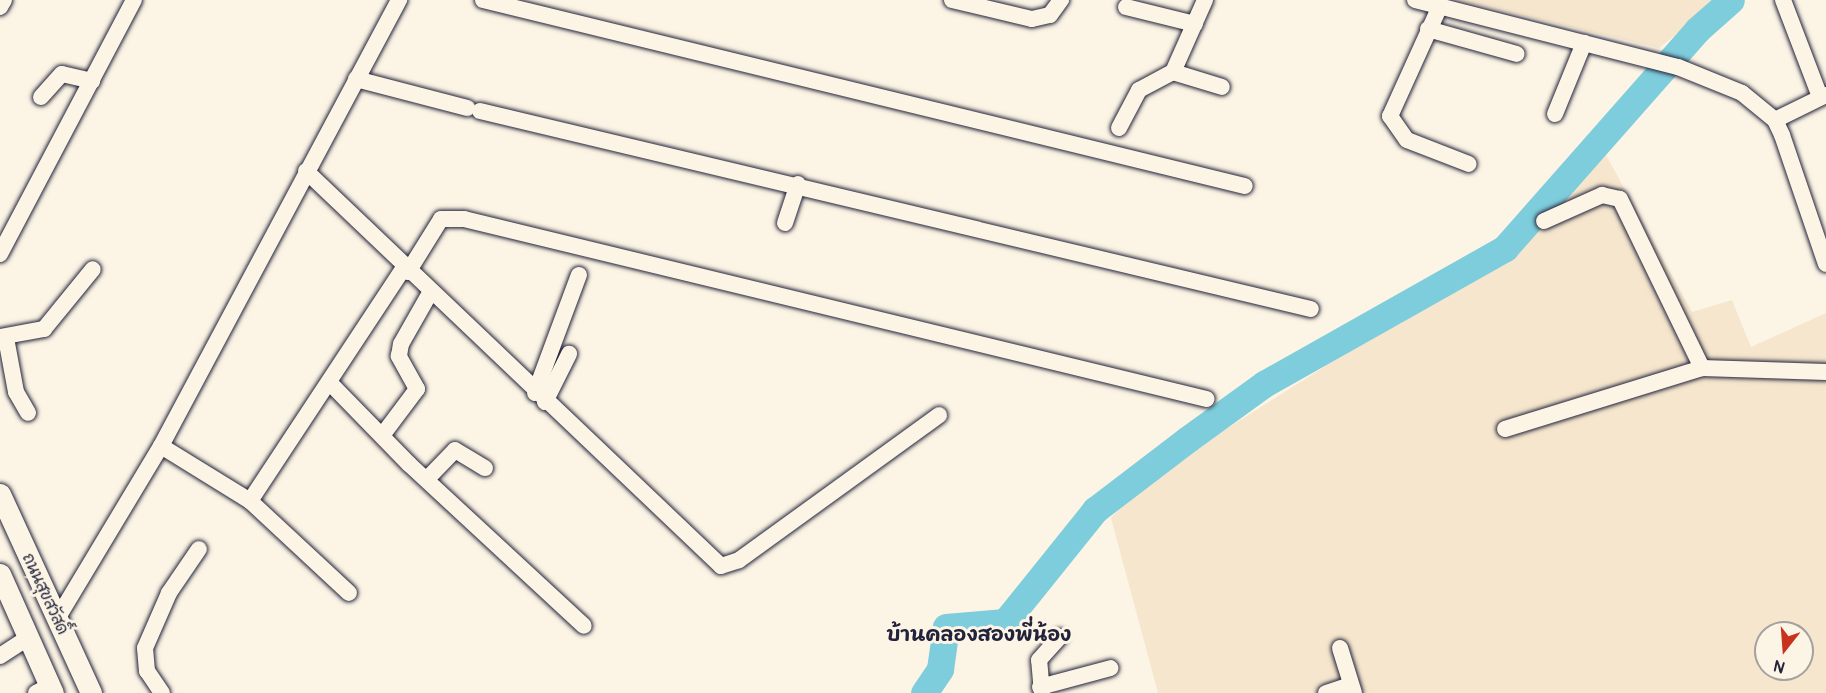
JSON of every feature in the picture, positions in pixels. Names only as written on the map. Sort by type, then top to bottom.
[{"type":"main road","name":"ถนนสุขสวัสดิ์","points":[[0,494],[91,693]]},
{"type":"main road","name":"ถนนสุขสวัสดิ์","points":[[3,587],[28,638],[46,691]]},
{"type":"street","points":[[0,7],[4,0]]},
{"type":"street","points":[[0,254],[4,234],[92,81],[134,0]]},
{"type":"street","points":[[57,619],[160,446],[399,0]]},
{"type":"street","points":[[483,0],[1245,186]]},
{"type":"street","points":[[952,0],[1032,19],[1050,15],[1061,0]]},
{"type":"street","points":[[1119,128],[1139,90],[1173,72],[1205,0]]},
{"type":"street","points":[[1415,0],[1678,67],[1743,93],[1775,120],[1826,264]]},
{"type":"street","points":[[1775,120],[1823,96],[1783,0]]},
{"type":"street","points":[[1440,6],[1390,116],[1407,140],[1469,164]]},
{"type":"street","points":[[1126,7],[1195,24]]},
{"type":"street","points":[[1428,29],[1517,54]]},
{"type":"street","points":[[1555,114],[1584,43]]},
{"type":"street","points":[[1173,72],[1222,87]]},
{"type":"street","points":[[41,98],[62,74],[92,81]]},
{"type":"street","points":[[356,79],[473,110],[798,184],[1311,309]]},
{"type":"street","points":[[306,171],[406,271],[705,556],[729,567],[939,415]]},
{"type":"street","points":[[785,223],[798,184]]},
{"type":"street","points":[[1544,221],[1602,195],[1620,199],[1702,368]]},
{"type":"street","points":[[250,501],[441,219],[464,219],[1207,399]]},
{"type":"street","points":[[28,413],[16,392],[3,338],[44,329],[93,269]]},
{"type":"street","points":[[540,397],[579,275]]},
{"type":"street","points":[[384,434],[417,389],[399,356],[401,344],[430,293]]},
{"type":"street","points":[[540,397],[569,354]]},
{"type":"street","points":[[1505,429],[1702,368],[1826,372]]},
{"type":"street","points":[[329,382],[427,479],[585,626]]},
{"type":"street","points":[[160,446],[250,501],[349,592]]},
{"type":"street","points":[[427,479],[455,450],[485,468]]},
{"type":"street","points":[[162,693],[147,671],[145,648],[169,593],[199,549]]},
{"type":"street","points":[[1060,637],[1039,660],[1041,690],[1111,668]]},
{"type":"street","points":[[0,656],[28,638]]},
{"type":"street","points":[[1326,693],[1353,689],[1340,648]]},
{"type":"shaded area","points":[[1456,0],[1719,0],[1659,48]]},
{"type":"shaded area","points":[[1600,144],[1692,312],[1732,300],[1751,347],[1826,313],[1826,693],[1158,693],[1111,518],[1149,478],[1460,281],[1529,221]]},
{"type":"waterway","points":[[924,693],[940,669],[946,627],[1005,622],[1095,510],[1264,384],[1505,248],[1697,30],[1731,0]]},
{"type":"district","name":"บ้านคลองสองพี่น้อง","points":[[979,634]]}]
